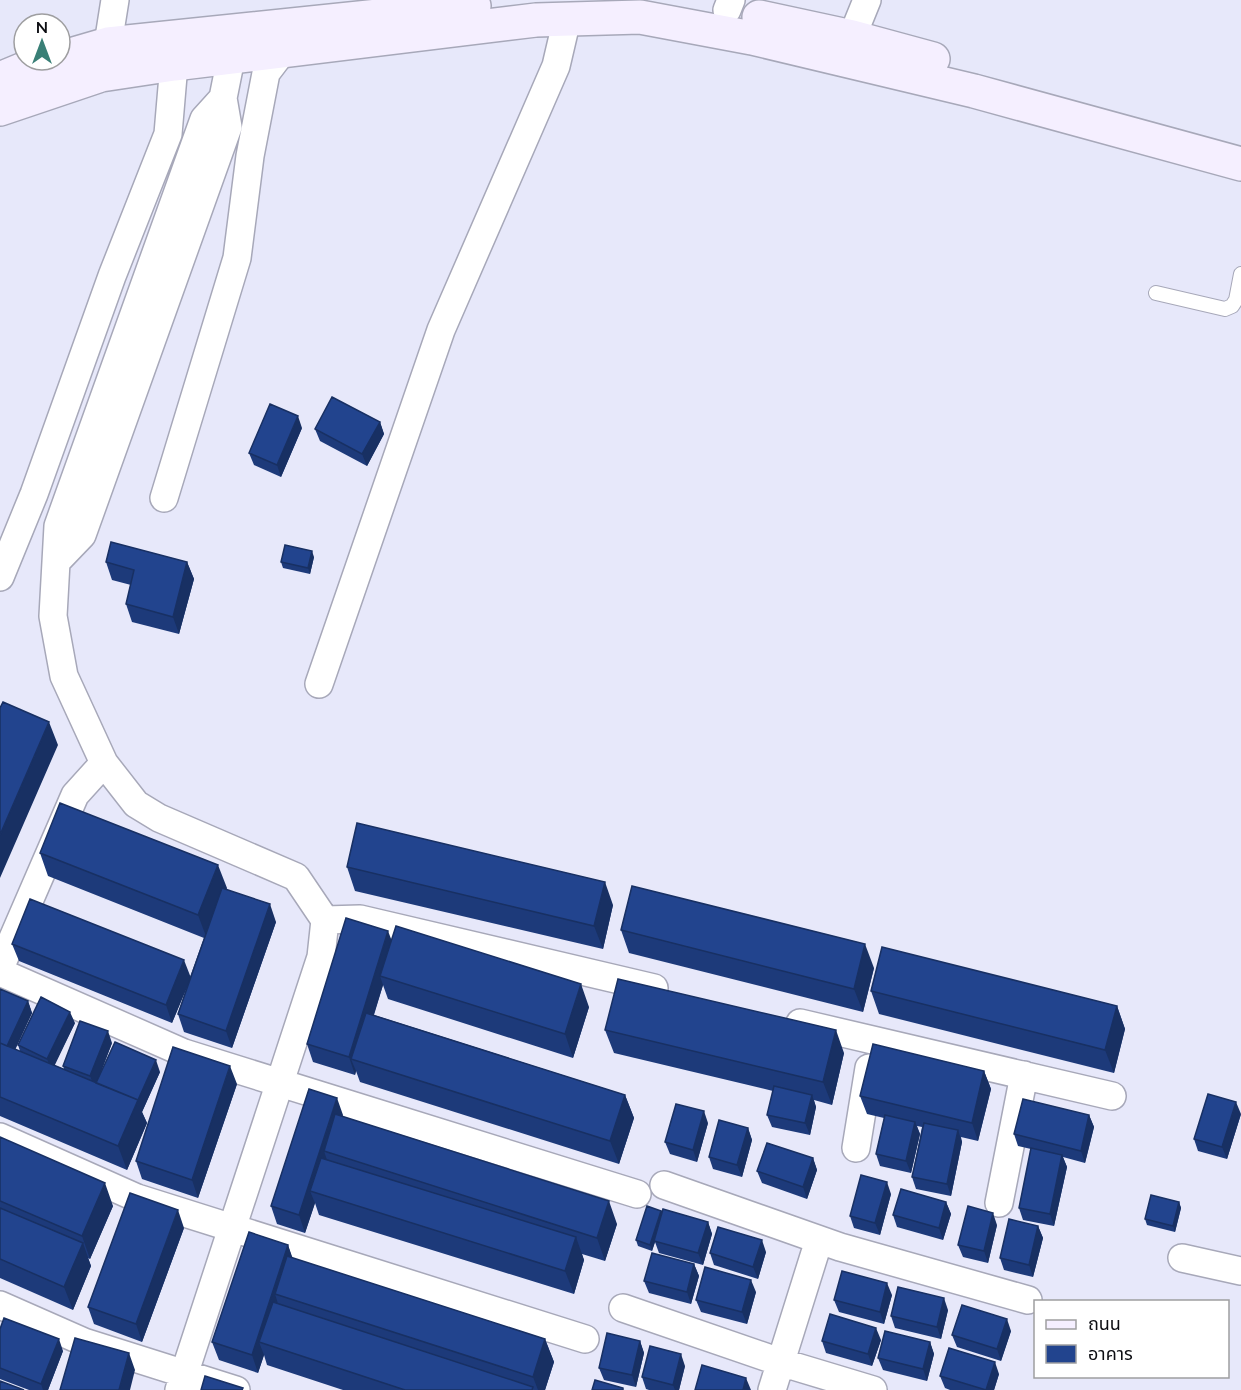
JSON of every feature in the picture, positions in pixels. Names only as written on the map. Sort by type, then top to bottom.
[{"type":"street","points":[[108,44],[115,0]]},
{"type":"street","points":[[72,54],[108,44],[234,44],[527,0]]},
{"type":"street","points":[[660,0],[729,5],[1241,142]]},
{"type":"street","points":[[852,37],[867,0]]},
{"type":"street","points":[[0,109],[100,75],[174,64],[234,44],[282,52],[536,20],[640,17],[752,38],[974,91],[1241,164]]},
{"type":"street","points":[[319,684],[441,330],[556,66],[567,19]]},
{"type":"street","points":[[181,1382],[321,957],[325,920],[296,877],[159,818],[136,804],[104,764],[64,676],[53,616],[58,526],[204,119],[223,98],[234,44]]},
{"type":"street","points":[[164,498],[237,258],[250,156],[266,73],[282,52]]},
{"type":"street","points":[[0,577],[34,494],[112,276],[168,135],[174,64]]},
{"type":"street","points":[[0,79],[17,72]]},
{"type":"street","points":[[104,764],[75,795],[0,970],[184,1053],[637,1194]]},
{"type":"street","points":[[325,920],[360,919],[675,993]]},
{"type":"street","points":[[780,1018],[1112,1096]]},
{"type":"street","points":[[856,1148],[873,1040]]},
{"type":"street","points":[[999,1203],[1024,1075]]},
{"type":"street","points":[[0,1137],[137,1198],[585,1339]]},
{"type":"street","points":[[664,1185],[819,1240],[1028,1300]]},
{"type":"street","points":[[772,1390],[819,1240]]},
{"type":"street","points":[[1182,1258],[1241,1271]]},
{"type":"street","points":[[622,1308],[780,1362],[873,1390]]},
{"type":"street","points":[[2,1314],[84,1342],[181,1382],[236,1390]]},
{"type":"lane","points":[[1156,293],[1225,309],[1232,306],[1236,300],[1241,274]]},
{"type":"building","points":[[332,397],[380,422],[362,454],[315,429]]},
{"type":"building","points":[[270,404],[298,416],[277,465],[249,453]]},
{"type":"building","points":[[111,542],[187,562],[173,617],[126,604],[134,570],[106,562]]},
{"type":"building","points":[[285,545],[312,551],[308,568],[281,562]]},
{"type":"building","points":[[3,702],[49,722],[0,835],[0,708]]},
{"type":"building","points":[[60,803],[218,865],[198,915],[40,853]]},
{"type":"building","points":[[357,823],[605,882],[594,926],[347,867]]},
{"type":"building","points":[[632,886],[865,944],[854,989],[621,930]]},
{"type":"building","points":[[222,888],[270,904],[226,1031],[178,1014]]},
{"type":"building","points":[[30,899],[184,960],[166,1005],[12,944]]},
{"type":"building","points":[[346,918],[388,931],[349,1057],[307,1044]]},
{"type":"building","points":[[396,926],[581,984],[565,1034],[380,976]]},
{"type":"building","points":[[882,947],[1117,1006],[1105,1050],[871,991]]},
{"type":"building","points":[[618,979],[836,1030],[823,1082],[605,1030]]},
{"type":"building","points":[[0,989],[28,1001],[7,1046],[0,1043]]},
{"type":"building","points":[[41,997],[70,1012],[47,1059],[18,1045]]},
{"type":"building","points":[[366,1013],[625,1095],[610,1141],[351,1059]]},
{"type":"building","points":[[80,1021],[108,1031],[90,1076],[63,1066]]},
{"type":"building","points":[[115,1042],[156,1060],[138,1100],[96,1083]]},
{"type":"building","points":[[0,1043],[138,1100],[118,1146],[0,1097]]},
{"type":"building","points":[[873,1044],[984,1071],[972,1123],[860,1096]]},
{"type":"building","points":[[173,1047],[230,1066],[192,1180],[136,1161]]},
{"type":"building","points":[[774,1086],[812,1095],[805,1123],[767,1115]]},
{"type":"building","points":[[309,1089],[337,1098],[299,1215],[271,1206]]},
{"type":"building","points":[[1208,1094],[1236,1102],[1222,1147],[1194,1139]]},
{"type":"building","points":[[1023,1099],[1089,1115],[1081,1151],[1014,1134]]},
{"type":"building","points":[[676,1104],[704,1111],[693,1150],[665,1142]]},
{"type":"building","points":[[335,1114],[609,1201],[597,1238],[324,1151]]},
{"type":"building","points":[[885,1115],[915,1122],[906,1161],[876,1154]]},
{"type":"building","points":[[719,1120],[748,1128],[737,1165],[709,1157]]},
{"type":"building","points":[[924,1123],[958,1130],[947,1184],[912,1177]]},
{"type":"building","points":[[0,1137],[105,1183],[82,1236],[0,1201]]},
{"type":"building","points":[[767,1143],[813,1158],[803,1187],[757,1171]]},
{"type":"building","points":[[1031,1148],[1062,1155],[1050,1214],[1019,1208]]},
{"type":"building","points":[[321,1158],[576,1237],[565,1271],[310,1191]]},
{"type":"building","points":[[861,1175],[887,1182],[875,1223],[850,1216]]},
{"type":"building","points":[[901,1189],[946,1202],[939,1228],[893,1215]]},
{"type":"building","points":[[130,1193],[178,1210],[136,1324],[88,1307]]},
{"type":"building","points":[[1151,1195],[1179,1202],[1173,1226],[1145,1219]]},
{"type":"building","points":[[647,1206],[661,1211],[650,1245],[636,1240]]},
{"type":"building","points":[[968,1206],[993,1213],[984,1251],[958,1245]]},
{"type":"building","points":[[0,1208],[83,1243],[64,1287],[0,1259]]},
{"type":"building","points":[[663,1209],[708,1222],[698,1253],[654,1241]]},
{"type":"building","points":[[1009,1219],[1038,1226],[1029,1265],[1000,1258]]},
{"type":"building","points":[[718,1227],[762,1240],[753,1267],[710,1253]]},
{"type":"building","points":[[249,1232],[288,1245],[252,1355],[212,1342]]},
{"type":"building","points":[[652,1253],[694,1264],[687,1292],[644,1281]]},
{"type":"building","points":[[287,1256],[545,1339],[533,1377],[275,1294]]},
{"type":"building","points":[[705,1267],[751,1280],[742,1312],[696,1300]]},
{"type":"building","points":[[842,1271],[887,1283],[880,1312],[834,1300]]},
{"type":"building","points":[[898,1287],[944,1298],[937,1327],[891,1316]]},
{"type":"building","points":[[273,1302],[533,1387],[532,1390],[405,1390],[259,1342]]},
{"type":"building","points":[[962,1305],[1007,1319],[997,1349],[952,1335]]},
{"type":"building","points":[[830,1314],[876,1328],[868,1354],[822,1341]]},
{"type":"building","points":[[4,1318],[59,1339],[41,1384],[0,1368],[0,1329]]},
{"type":"building","points":[[885,1331],[930,1342],[923,1369],[878,1358]]},
{"type":"building","points":[[607,1333],[640,1341],[632,1375],[599,1368]]},
{"type":"building","points":[[75,1338],[129,1353],[119,1390],[60,1390]]},
{"type":"building","points":[[650,1346],[681,1354],[673,1385],[642,1377]]},
{"type":"building","points":[[949,1348],[995,1362],[986,1390],[940,1376]]},
{"type":"building","points":[[702,1365],[746,1378],[743,1390],[695,1390]]},
{"type":"building","points":[[205,1376],[243,1388],[242,1390],[201,1390]]},
{"type":"building","points":[[595,1380],[623,1388],[623,1390],[592,1390]]},
{"type":"building","points":[[0,1381],[24,1390],[0,1390]]}]
